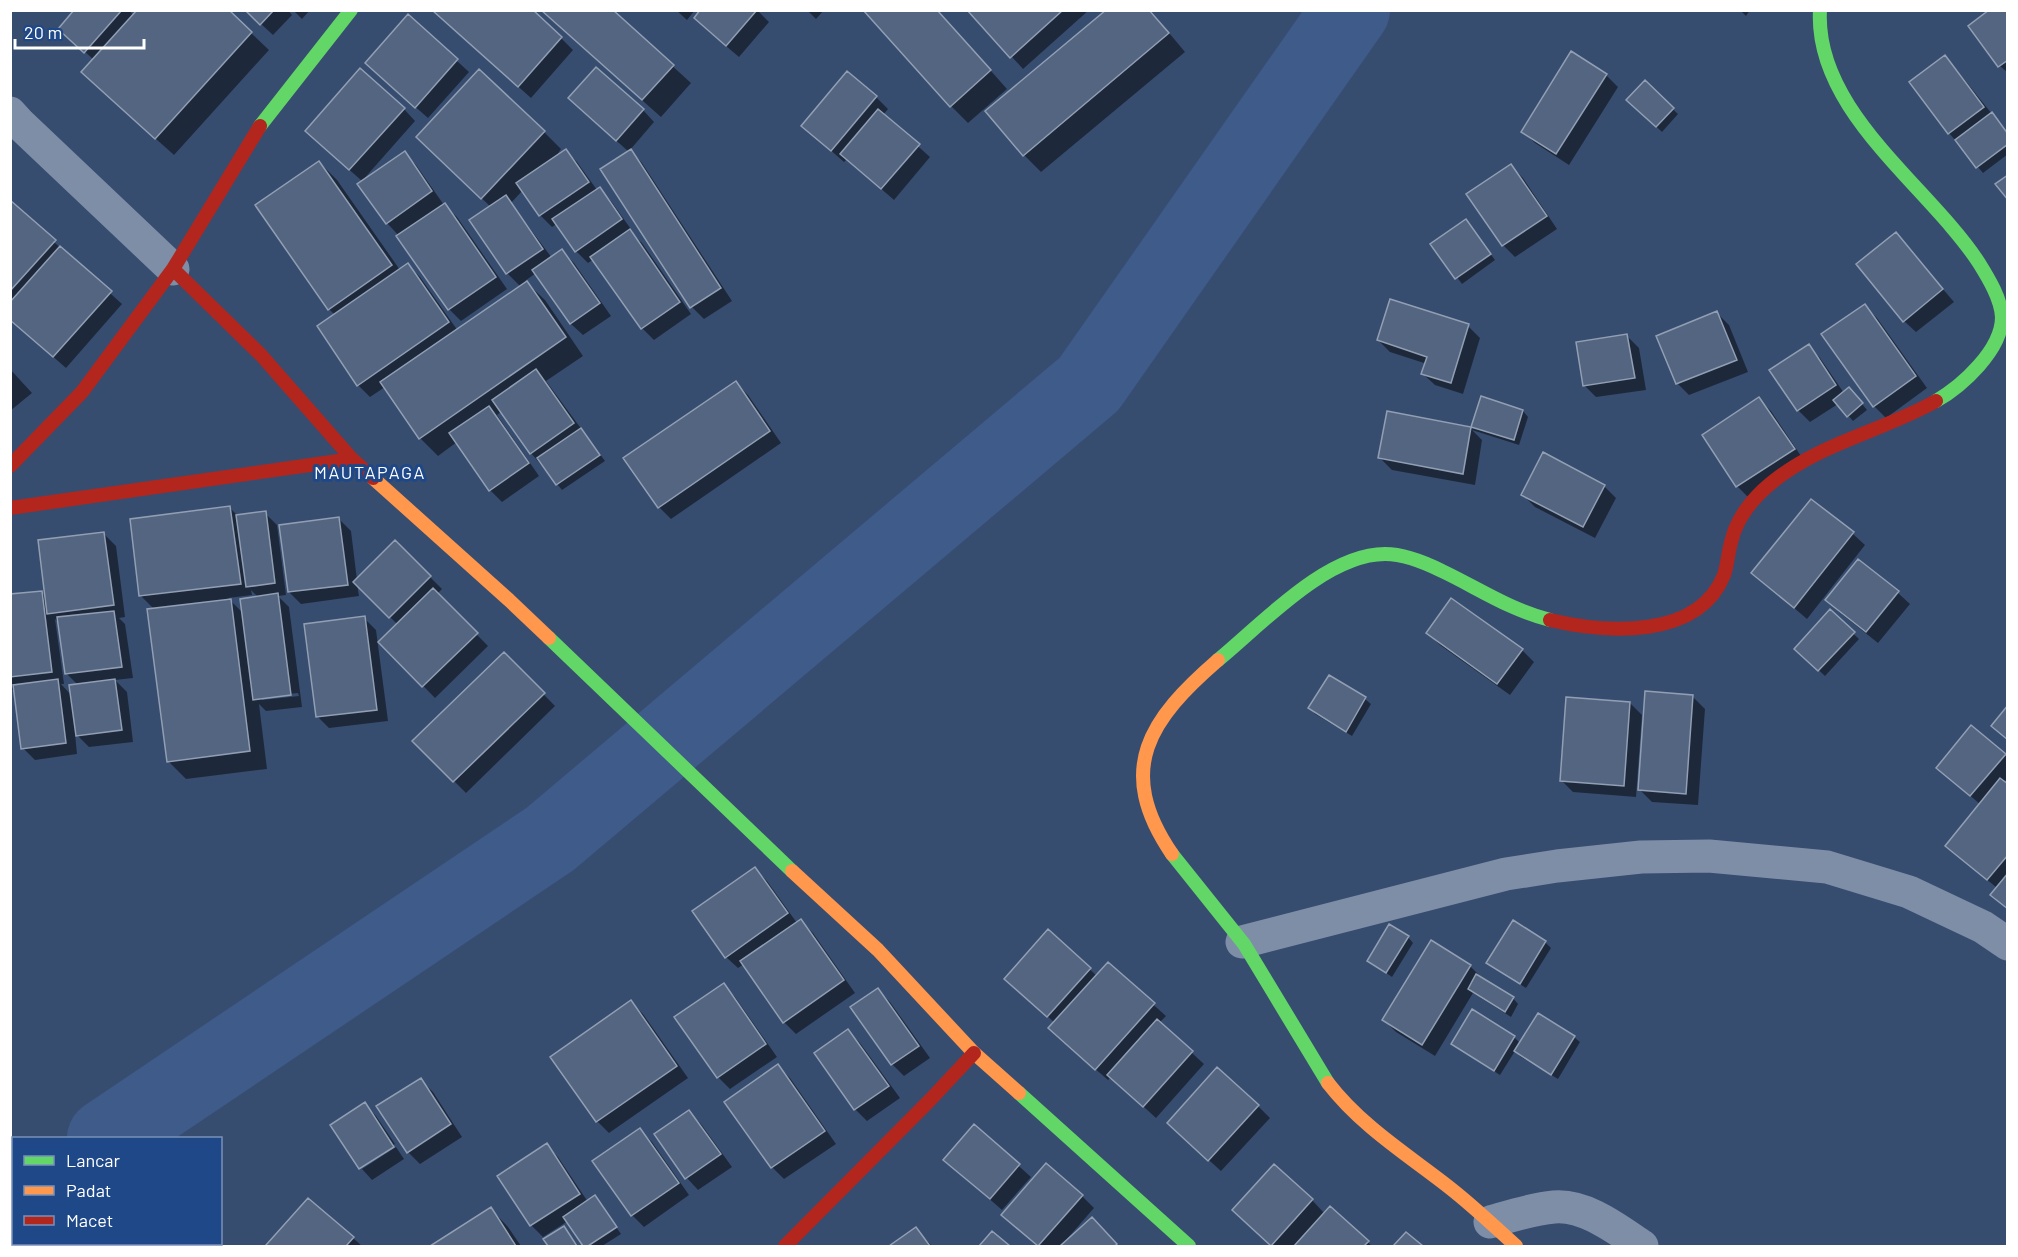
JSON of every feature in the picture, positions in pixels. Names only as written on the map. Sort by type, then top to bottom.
[{"type":"main road","points":[[10,466],[82,392],[172,268],[266,118],[351,10]]},
{"type":"main road","points":[[1516,1246],[1454,1191],[1372,1128],[1337,1094],[1315,1063],[1242,942],[1181,866],[1161,836],[1151,811],[1143,779],[1146,749],[1164,716],[1194,681],[1317,579],[1349,559],[1387,554],[1428,564],[1521,611],[1563,623],[1620,628],[1666,624],[1693,613],[1713,596],[1726,568],[1731,538],[1747,508],[1766,485],[1790,468],[1854,438],[1914,414],[1944,397],[2001,354],[2000,331],[2003,312],[1989,280],[1968,247],[1878,146],[1846,102],[1827,61],[1818,30],[1820,10]]},
{"type":"main road","points":[[172,268],[261,355],[352,459],[509,600],[759,842],[878,950],[974,1053],[1189,1246]]},
{"type":"main road","points":[[10,508],[352,459]]},
{"type":"main road","points":[[784,1246],[931,1100],[974,1053]]},
{"type":"street","points":[[10,114],[172,268]]},
{"type":"street","points":[[1242,942],[1506,874],[1641,857],[1709,856],[1827,867],[1909,892],[1983,927],[2007,944]]},
{"type":"street","points":[[1490,1222],[1523,1212],[1556,1206],[1584,1211],[1642,1246]]},
{"type":"building","points":[[74,10],[122,10],[84,53],[58,29]]},
{"type":"building","points":[[137,10],[229,10],[252,32],[155,139],[81,72]]},
{"type":"building","points":[[245,10],[274,10],[260,25]]},
{"type":"building","points":[[432,10],[533,10],[562,37],[518,87]]},
{"type":"building","points":[[541,10],[613,10],[674,65],[642,100]]},
{"type":"building","points":[[700,10],[757,10],[726,46],[694,18]]},
{"type":"building","points":[[863,10],[937,10],[991,70],[950,107]]},
{"type":"building","points":[[967,10],[1063,10],[1010,58]]},
{"type":"building","points":[[1106,10],[1149,10],[1169,33],[1023,156],[985,111]]},
{"type":"building","points":[[1989,10],[2008,10],[2008,60],[1998,67],[1968,26]]},
{"type":"building","points":[[408,14],[458,59],[415,108],[365,63]]},
{"type":"building","points":[[1571,51],[1607,74],[1556,154],[1521,132]]},
{"type":"building","points":[[1945,55],[1984,107],[1948,134],[1909,82]]},
{"type":"building","points":[[596,67],[644,109],[616,141],[568,98]]},
{"type":"building","points":[[360,68],[405,108],[349,170],[305,131]]},
{"type":"building","points":[[479,69],[545,131],[481,199],[416,137]]},
{"type":"building","points":[[847,71],[877,96],[831,151],[801,126]]},
{"type":"building","points":[[1645,80],[1674,108],[1656,127],[1626,100]]},
{"type":"building","points":[[878,109],[920,144],[881,189],[840,154]]},
{"type":"building","points":[[1992,112],[2008,134],[2008,144],[1976,168],[1955,140]]},
{"type":"building","points":[[566,149],[589,182],[539,216],[516,183]]},
{"type":"building","points":[[631,149],[721,288],[690,308],[600,169]]},
{"type":"building","points":[[405,151],[432,191],[386,224],[357,184]]},
{"type":"building","points":[[319,161],[392,265],[328,310],[255,205]]},
{"type":"building","points":[[1511,164],[1547,216],[1502,246],[1466,194]]},
{"type":"building","points":[[2008,175],[2008,200],[1995,184]]},
{"type":"building","points":[[600,187],[622,219],[575,252],[552,219]]},
{"type":"building","points":[[506,195],[543,249],[506,274],[469,220]]},
{"type":"building","points":[[10,200],[56,240],[10,291]]},
{"type":"building","points":[[445,203],[496,277],[448,310],[396,236]]},
{"type":"building","points":[[1466,219],[1491,254],[1455,279],[1430,244]]},
{"type":"building","points":[[630,229],[680,302],[641,329],[590,257]]},
{"type":"building","points":[[1896,232],[1943,289],[1903,322],[1856,264]]},
{"type":"building","points":[[60,246],[112,291],[53,357],[10,320],[10,302]]},
{"type":"building","points":[[562,249],[600,303],[570,324],[532,270]]},
{"type":"building","points":[[408,263],[449,322],[357,386],[317,326]]},
{"type":"building","points":[[527,281],[566,337],[419,439],[380,382]]},
{"type":"building","points":[[1390,299],[1469,324],[1451,383],[1421,374],[1427,357],[1377,340]]},
{"type":"building","points":[[1865,304],[1916,376],[1873,407],[1821,334]]},
{"type":"building","points":[[1717,311],[1737,360],[1676,384],[1656,336]]},
{"type":"building","points":[[1627,334],[1635,378],[1583,386],[1576,342]]},
{"type":"building","points":[[1809,344],[1836,385],[1797,411],[1769,370]]},
{"type":"building","points":[[536,369],[574,423],[530,454],[492,400]]},
{"type":"building","points":[[736,381],[770,431],[658,508],[623,458]]},
{"type":"building","points":[[1849,387],[1863,403],[1847,417],[1833,400]]},
{"type":"building","points":[[1481,396],[1523,410],[1514,440],[1471,427]]},
{"type":"building","points":[[1759,397],[1795,449],[1736,487],[1702,435]]},
{"type":"building","points":[[489,406],[529,463],[489,491],[449,433]]},
{"type":"building","points":[[1387,411],[1471,427],[1463,474],[1378,458]]},
{"type":"building","points":[[581,428],[600,455],[556,485],[537,458]]},
{"type":"building","points":[[1543,452],[1605,485],[1583,527],[1521,495]]},
{"type":"building","points":[[1811,499],[1854,532],[1794,608],[1751,573]]},
{"type":"building","points":[[230,506],[241,584],[139,596],[130,519]]},
{"type":"building","points":[[266,511],[275,583],[246,587],[236,515]]},
{"type":"building","points":[[339,517],[348,585],[288,592],[279,525]]},
{"type":"building","points":[[104,532],[114,605],[47,614],[38,540]]},
{"type":"building","points":[[395,540],[431,576],[389,618],[353,582]]},
{"type":"building","points":[[1858,559],[1899,591],[1866,632],[1825,600]]},
{"type":"building","points":[[433,588],[478,633],[422,687],[378,642]]},
{"type":"building","points":[[42,591],[52,672],[10,677],[10,594]]},
{"type":"building","points":[[278,593],[291,695],[253,700],[240,599]]},
{"type":"building","points":[[1451,598],[1523,649],[1497,684],[1426,633]]},
{"type":"building","points":[[231,599],[250,751],[167,762],[147,609]]},
{"type":"building","points":[[1830,609],[1855,632],[1818,671],[1794,649]]},
{"type":"building","points":[[114,611],[122,667],[65,674],[57,617]]},
{"type":"building","points":[[365,616],[377,710],[316,717],[304,624]]},
{"type":"building","points":[[504,652],[545,693],[453,782],[412,741]]},
{"type":"building","points":[[1329,675],[1366,697],[1346,732],[1308,708]]},
{"type":"building","points":[[58,679],[66,743],[21,749],[13,685]]},
{"type":"building","points":[[115,679],[122,730],[76,736],[69,685]]},
{"type":"building","points":[[1645,691],[1693,695],[1686,794],[1638,790]]},
{"type":"building","points":[[1566,697],[1630,702],[1624,786],[1560,781]]},
{"type":"building","points":[[2008,705],[2008,740],[1991,726]]},
{"type":"building","points":[[1971,725],[2006,754],[1970,796],[1936,768]]},
{"type":"building","points":[[2000,778],[2008,784],[2008,855],[1987,880],[1945,846]]},
{"type":"building","points":[[755,867],[788,913],[725,958],[692,911]]},
{"type":"building","points":[[2008,873],[2008,909],[1990,895]]},
{"type":"building","points":[[801,919],[844,980],[783,1023],[740,961]]},
{"type":"building","points":[[1513,920],[1546,941],[1520,984],[1486,963]]},
{"type":"building","points":[[1389,924],[1409,936],[1386,973],[1367,961]]},
{"type":"building","points":[[1048,929],[1091,968],[1047,1017],[1004,979]]},
{"type":"building","points":[[1431,940],[1471,965],[1422,1045],[1382,1020]]},
{"type":"building","points":[[1108,962],[1155,1003],[1095,1070],[1048,1028]]},
{"type":"building","points":[[1476,974],[1514,997],[1505,1012],[1468,989]]},
{"type":"building","points":[[724,983],[766,1044],[717,1078],[674,1017]]},
{"type":"building","points":[[878,988],[919,1046],[891,1065],[850,1007]]},
{"type":"building","points":[[631,1000],[677,1066],[596,1122],[550,1057]]},
{"type":"building","points":[[1472,1009],[1515,1036],[1494,1071],[1451,1044]]},
{"type":"building","points":[[1538,1013],[1575,1036],[1551,1075],[1514,1051]]},
{"type":"building","points":[[1157,1019],[1193,1051],[1143,1107],[1107,1075]]},
{"type":"building","points":[[848,1029],[889,1086],[854,1110],[814,1053]]},
{"type":"building","points":[[778,1064],[825,1131],[771,1168],[724,1102]]},
{"type":"building","points":[[1217,1067],[1259,1105],[1208,1161],[1167,1123]]},
{"type":"building","points":[[421,1078],[451,1124],[407,1153],[376,1106]]},
{"type":"building","points":[[365,1102],[394,1147],[359,1169],[330,1125]]},
{"type":"building","points":[[689,1110],[721,1154],[685,1179],[654,1134]]},
{"type":"building","points":[[974,1124],[1020,1164],[990,1199],[943,1160]]},
{"type":"building","points":[[640,1128],[679,1183],[631,1216],[592,1161]]},
{"type":"building","points":[[547,1143],[580,1194],[530,1226],[497,1176]]},
{"type":"building","points":[[1046,1163],[1083,1195],[1038,1246],[1001,1215]]},
{"type":"building","points":[[1274,1164],[1313,1199],[1271,1246],[1232,1210]]},
{"type":"building","points":[[595,1195],[617,1227],[588,1246],[583,1246],[563,1217]]},
{"type":"building","points":[[308,1198],[354,1237],[346,1246],[266,1245]]},
{"type":"building","points":[[1330,1206],[1369,1241],[1364,1246],[1294,1246]]},
{"type":"building","points":[[491,1207],[516,1246],[430,1246]]},
{"type":"building","points":[[1092,1217],[1117,1244],[1115,1246],[1060,1246]]},
{"type":"building","points":[[564,1226],[577,1246],[548,1246],[543,1239]]},
{"type":"building","points":[[916,1227],[930,1246],[889,1246]]},
{"type":"building","points":[[992,1231],[1010,1246],[979,1246]]},
{"type":"building","points":[[1406,1232],[1423,1246],[1393,1246]]},
{"type":"waterway","points":[[107,1137],[550,839],[1089,384],[1351,10]]},
{"type":"traffic: fast","points":[[260,126],[351,10]]},
{"type":"traffic: fast","points":[[1820,10],[1823,47],[1835,81],[1854,114],[1878,146],[1958,234],[1983,269],[1999,303],[2002,317],[2000,329],[1988,354],[1968,377],[1936,401]]},
{"type":"traffic: fast","points":[[1218,660],[1318,578],[1363,557],[1385,554],[1399,555],[1421,562],[1508,605],[1550,620]]},
{"type":"traffic: fast","points":[[549,638],[792,871]]},
{"type":"traffic: fast","points":[[1172,854],[1244,944],[1328,1083]]},
{"type":"traffic: fast","points":[[1019,1093],[1189,1246]]},
{"type":"traffic: slow","points":[[373,478],[549,638]]},
{"type":"traffic: slow","points":[[1172,854],[1155,824],[1145,796],[1143,771],[1148,747],[1158,725],[1174,703],[1218,660]]},
{"type":"traffic: slow","points":[[792,871],[878,950],[974,1053],[1019,1093]]},
{"type":"traffic: slow","points":[[1328,1083],[1355,1113],[1459,1195],[1516,1246]]},
{"type":"traffic: jam","points":[[10,466],[82,392],[173,269],[260,126]]},
{"type":"traffic: jam","points":[[173,269],[261,355],[352,459],[373,478]]},
{"type":"traffic: jam","points":[[1550,620],[1597,628],[1622,629],[1648,627],[1672,621],[1694,611],[1711,596],[1724,575],[1734,531],[1742,516],[1770,484],[1808,458],[1916,412],[1936,401]]},
{"type":"traffic: jam","points":[[10,508],[352,459]]},
{"type":"traffic: jam","points":[[785,1246],[974,1053]]},
{"type":"district","name":"MAUTAPAGA","points":[[370,473]]}]
